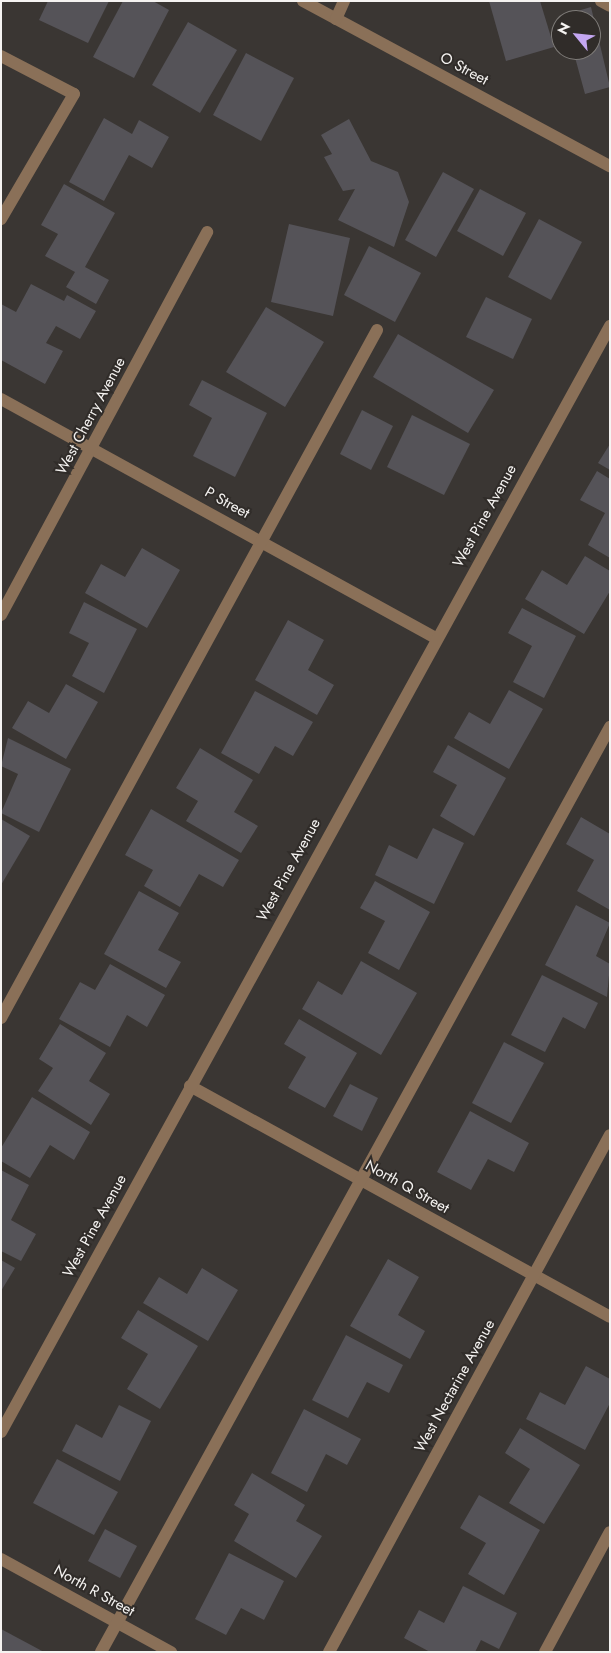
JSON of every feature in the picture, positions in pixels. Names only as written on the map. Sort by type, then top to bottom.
[{"type":"street","name":"O Street","points":[[303,1],[610,166]]},
{"type":"street","points":[[336,19],[344,1]]},
{"type":"street","points":[[601,1],[610,6]]},
{"type":"street","points":[[1,56],[74,94],[1,219]]},
{"type":"street","name":"West Cherry Avenue","points":[[1,615],[207,232]]},
{"type":"street","name":"West Pine Avenue","points":[[1,1432],[435,638],[610,326]]},
{"type":"street","points":[[1,1018],[377,330]]},
{"type":"street","name":"P Street","points":[[1,399],[93,447],[435,638]]},
{"type":"street","points":[[101,1652],[610,727]]},
{"type":"street","name":"North Q Street","points":[[190,1086],[610,1317]]},
{"type":"street","name":"West Nectarine Avenue","points":[[329,1652],[610,1135]]},
{"type":"street","points":[[545,1652],[610,1532]]},
{"type":"street","name":"North R Street","points":[[1,1559],[171,1652]]},
{"type":"building","points":[[48,1],[109,1],[88,43],[39,20]]},
{"type":"building","points":[[123,1],[153,1],[169,10],[134,78],[93,57]]},
{"type":"building","points":[[489,1],[540,1],[551,37],[551,48],[506,61]]},
{"type":"building","points":[[591,7],[592,10],[581,10]]},
{"type":"building","points":[[188,22],[237,50],[200,113],[152,85]]},
{"type":"building","points":[[601,49],[610,87],[585,94],[576,60],[601,60]]},
{"type":"building","points":[[246,53],[294,78],[261,141],[213,115]]},
{"type":"building","points":[[104,118],[132,134],[139,120],[169,137],[152,168],[129,155],[104,201],[69,182]]},
{"type":"building","points":[[349,119],[371,161],[398,172],[409,202],[394,247],[338,220],[355,189],[343,191],[324,157],[332,154],[321,135]]},
{"type":"building","points":[[443,172],[474,189],[436,257],[405,240]]},
{"type":"building","points":[[64,184],[115,213],[85,267],[109,280],[96,304],[66,287],[75,272],[45,256],[58,234],[41,225]]},
{"type":"building","points":[[480,189],[526,213],[503,256],[457,231]]},
{"type":"building","points":[[539,219],[582,242],[551,300],[508,277]]},
{"type":"building","points":[[289,224],[350,238],[333,316],[271,302]]},
{"type":"building","points":[[369,246],[421,273],[395,322],[344,295]]},
{"type":"building","points":[[31,284],[64,301],[67,295],[96,311],[80,339],[56,326],[46,343],[63,351],[45,384],[1,360],[1,304],[16,312]]},
{"type":"building","points":[[486,297],[532,319],[513,359],[466,337]]},
{"type":"building","points":[[266,307],[324,342],[285,407],[226,372]]},
{"type":"building","points":[[398,334],[494,390],[468,433],[373,377]]},
{"type":"building","points":[[202,380],[267,413],[235,477],[193,456],[212,418],[189,405]]},
{"type":"building","points":[[362,410],[393,426],[371,470],[340,454]]},
{"type":"building","points":[[412,415],[470,444],[444,495],[387,467]]},
{"type":"building","points":[[610,444],[610,470],[598,463]]},
{"type":"building","points":[[597,471],[610,479],[610,558],[588,545],[605,513],[580,500]]},
{"type":"building","points":[[142,548],[180,570],[147,628],[85,593],[101,564],[125,577]]},
{"type":"building","points":[[585,556],[610,571],[610,591],[584,634],[525,599],[542,570],[567,585]]},
{"type":"building","points":[[84,602],[137,629],[104,693],[72,676],[89,643],[69,633]]},
{"type":"building","points":[[522,608],[576,636],[544,698],[513,682],[532,646],[508,633]]},
{"type":"building","points":[[288,620],[324,640],[308,670],[334,685],[317,715],[255,680]]},
{"type":"building","points":[[66,684],[98,702],[66,759],[12,728],[28,701],[49,713]]},
{"type":"building","points":[[509,690],[543,709],[509,769],[454,738],[469,712],[490,724]]},
{"type":"building","points":[[255,691],[313,722],[293,756],[275,746],[259,774],[221,753]]},
{"type":"building","points":[[8,738],[71,769],[39,832],[1,813],[18,774],[1,766]]},
{"type":"building","points":[[448,745],[506,778],[474,836],[440,816],[457,785],[433,772]]},
{"type":"building","points":[[200,748],[253,780],[234,812],[258,826],[241,853],[186,821],[198,801],[176,788]]},
{"type":"building","points":[[151,809],[239,860],[223,887],[199,874],[180,907],[144,886],[153,870],[125,855]]},
{"type":"building","points":[[581,817],[610,834],[610,910],[577,891],[594,860],[566,844]]},
{"type":"building","points":[[1,819],[30,836],[1,885]]},
{"type":"building","points":[[433,828],[464,843],[434,904],[375,875],[389,845],[417,859]]},
{"type":"building","points":[[375,881],[430,912],[399,970],[368,953],[385,921],[360,908]]},
{"type":"building","points":[[139,891],[179,913],[158,950],[181,962],[166,988],[104,954]]},
{"type":"building","points":[[576,905],[610,923],[596,956],[610,964],[607,997],[545,965]]},
{"type":"building","points":[[361,961],[417,993],[381,1055],[302,1009],[318,981],[342,995]]},
{"type":"building","points":[[110,964],[165,995],[147,1027],[127,1015],[110,1047],[59,1019],[80,982],[95,990]]},
{"type":"building","points":[[542,975],[598,1003],[585,1029],[563,1017],[545,1052],[511,1035]]},
{"type":"building","points":[[299,1019],[357,1053],[325,1108],[288,1088],[306,1057],[284,1044]]},
{"type":"building","points":[[60,1024],[106,1053],[89,1081],[110,1094],[91,1125],[38,1091],[53,1068],[39,1059]]},
{"type":"building","points":[[504,1042],[544,1063],[511,1123],[472,1103]]},
{"type":"building","points":[[350,1084],[378,1098],[362,1131],[333,1116]]},
{"type":"building","points":[[32,1097],[90,1132],[74,1160],[50,1145],[30,1178],[1,1161],[1,1148]]},
{"type":"building","points":[[470,1111],[529,1143],[514,1172],[488,1159],[471,1190],[437,1172]]},
{"type":"building","points":[[1,1170],[29,1185],[11,1220],[36,1234],[21,1261],[1,1251]]},
{"type":"building","points":[[388,1259],[419,1277],[398,1315],[425,1331],[410,1359],[350,1326]]},
{"type":"building","points":[[1,1260],[15,1268],[1,1291]]},
{"type":"building","points":[[202,1268],[238,1290],[208,1341],[143,1303],[159,1277],[187,1294]]},
{"type":"building","points":[[138,1310],[198,1346],[160,1409],[127,1389],[148,1354],[121,1338]]},
{"type":"building","points":[[346,1335],[403,1365],[389,1393],[367,1382],[348,1418],[312,1400]]},
{"type":"building","points":[[586,1366],[610,1379],[610,1403],[585,1450],[526,1419],[540,1392],[565,1405]]},
{"type":"building","points":[[119,1405],[151,1421],[120,1481],[62,1451],[76,1424],[102,1438]]},
{"type":"building","points":[[304,1409],[361,1439],[347,1465],[326,1454],[307,1492],[271,1473]]},
{"type":"building","points":[[520,1428],[580,1465],[544,1524],[509,1503],[530,1469],[505,1453]]},
{"type":"building","points":[[57,1459],[118,1492],[94,1535],[33,1503]]},
{"type":"building","points":[[252,1473],[305,1505],[296,1521],[322,1536],[296,1578],[234,1541],[249,1514],[234,1505]]},
{"type":"building","points":[[479,1495],[540,1530],[504,1595],[468,1574],[486,1543],[460,1528]]},
{"type":"building","points":[[105,1529],[137,1546],[120,1578],[88,1561]]},
{"type":"building","points":[[229,1553],[284,1581],[264,1620],[241,1608],[226,1635],[195,1619]]},
{"type":"building","points":[[463,1586],[517,1613],[499,1649],[481,1640],[475,1652],[430,1652],[404,1638],[419,1610],[444,1623]]},
{"type":"building","points":[[1,1629],[44,1652],[1,1652]]}]
